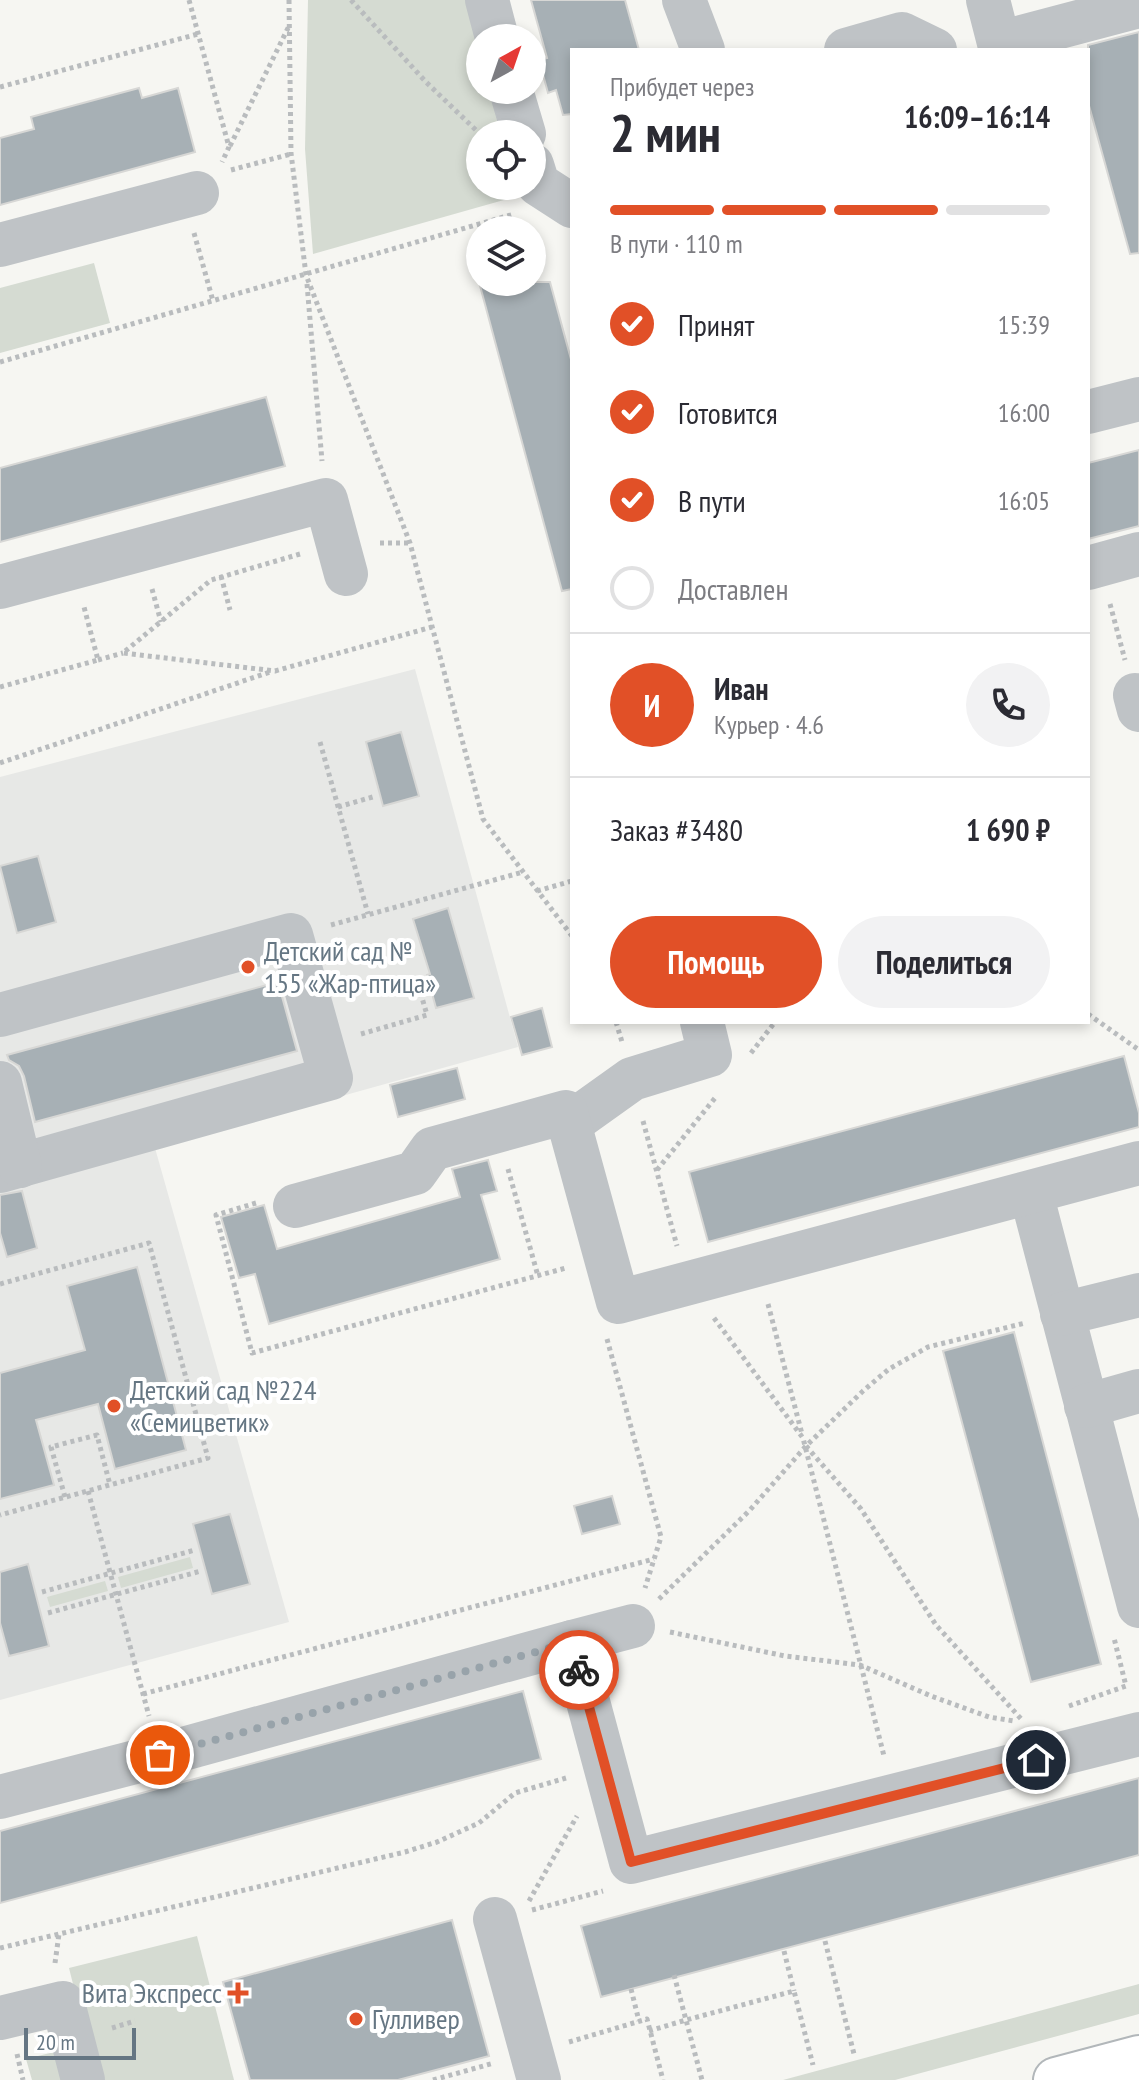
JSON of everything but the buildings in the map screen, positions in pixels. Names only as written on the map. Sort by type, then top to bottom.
[{"type":"main road","points":[[1056,2080],[1139,2058]]},
{"type":"lane","points":[[487,0],[493,24]]},
{"type":"lane","points":[[684,0],[702,48]]},
{"type":"lane","points":[[988,0],[999,43],[1139,6]]},
{"type":"lane","points":[[853,48],[902,34],[931,48]]},
{"type":"lane","points":[[0,245],[199,188]]},
{"type":"lane","points":[[546,189],[567,203]]},
{"type":"lane","points":[[1090,411],[1139,399]]},
{"type":"lane","points":[[0,587],[326,500],[346,574]]},
{"type":"lane","points":[[0,1015],[291,935],[331,1078],[10,1168],[0,1083]]},
{"type":"lane","points":[[569,1124],[632,1079],[710,1055],[702,1024]]},
{"type":"lane","points":[[295,1206],[415,1173],[432,1149],[566,1112],[618,1302],[1139,1163]]},
{"type":"lane","points":[[1031,1193],[1138,1599]]},
{"type":"lane","points":[[1062,1314],[1139,1295]]},
{"type":"lane","points":[[1086,1406],[1139,1391]]},
{"type":"lane","points":[[0,1797],[633,1626]]},
{"type":"lane","points":[[572,1642],[631,1862],[1139,1734]]},
{"type":"lane","points":[[495,1919],[533,2072]]},
{"type":"lane","points":[[0,2018],[63,2003],[83,2080]]},
{"type":"path","points":[[189,0],[229,147]]},
{"type":"path","points":[[289,0],[291,153],[306,275],[326,500]]},
{"type":"path","points":[[351,0],[466,121]]},
{"type":"path","points":[[213,301],[199,188],[229,147],[290,25]]},
{"type":"path","points":[[0,87],[198,34]]},
{"type":"path","points":[[0,362],[567,203]]},
{"type":"path","points":[[306,275],[410,543],[483,819],[570,933]]},
{"type":"path","points":[[1109,562],[1137,703]]},
{"type":"path","points":[[74,567],[98,660]]},
{"type":"path","points":[[123,653],[211,580]]},
{"type":"path","points":[[0,763],[275,671],[432,627]]},
{"type":"path","points":[[0,687],[123,653],[275,671]]},
{"type":"path","points":[[320,742],[368,914]]},
{"type":"path","points":[[338,807],[376,796]]},
{"type":"path","points":[[291,935],[523,872]]},
{"type":"path","points":[[537,891],[570,882]]},
{"type":"path","points":[[321,1045],[427,1015],[418,984]]},
{"type":"path","points":[[1090,1015],[1139,1050]]},
{"type":"path","points":[[617,1024],[688,1284],[803,1438]]},
{"type":"path","points":[[746,1059],[773,1024]]},
{"type":"path","points":[[657,1170],[717,1096]]},
{"type":"path","points":[[497,1131],[538,1276]]},
{"type":"path","points":[[295,1206],[280,1196],[216,1215],[252,1353],[606,1258]]},
{"type":"path","points":[[0,1284],[149,1243],[208,1458],[0,1515]]},
{"type":"path","points":[[758,1265],[894,1796]]},
{"type":"path","points":[[633,1626],[750,1510],[806,1446],[889,1369],[928,1347],[1062,1314]]},
{"type":"path","points":[[607,1338],[661,1537],[633,1626]]},
{"type":"path","points":[[65,1497],[51,1447],[97,1435],[110,1485]]},
{"type":"path","points":[[633,1626],[785,1656],[860,1665],[989,1717],[1024,1723],[936,1625],[861,1509],[806,1446]]},
{"type":"path","points":[[88,1491],[160,1755]]},
{"type":"path","points":[[42,1592],[195,1550]]},
{"type":"path","points":[[143,1694],[654,1559]]},
{"type":"path","points":[[48,1613],[201,1571]]},
{"type":"path","points":[[1068,1707],[1126,1686]]},
{"type":"path","points":[[606,1767],[523,1912],[608,1890]]},
{"type":"path","points":[[0,1948],[405,1852],[479,1823],[515,1793],[606,1767]]},
{"type":"path","points":[[55,1970],[59,1934]]},
{"type":"path","points":[[825,1941],[854,2054]]},
{"type":"path","points":[[784,1951],[813,2065]]},
{"type":"path","points":[[674,1975],[702,2080]]},
{"type":"path","points":[[631,1989],[639,2021]]},
{"type":"path","points":[[649,2031],[794,1991]]},
{"type":"path","points":[[433,2080],[533,2072],[647,2019],[663,2080]]},
{"type":"shaded area","points":[[308,0],[472,0],[477,24],[466,24],[466,104],[501,104],[505,120],[466,120],[466,200],[504,200],[313,254],[305,149]]},
{"type":"shaded area","points":[[94,263],[110,323],[0,353],[0,288]]},
{"type":"shaded area","name":"Детский сад № 155 «Жар-птица»","points":[[415,669],[518,1047],[155,1148],[289,1622],[0,1700],[0,777]]},
{"type":"shaded area","points":[[190,1557],[193,1568],[121,1588],[118,1577]]},
{"type":"shaded area","points":[[105,1581],[108,1591],[50,1607],[47,1597]]},
{"type":"shaded area","points":[[197,1936],[234,2080],[97,2080],[69,1968]]},
{"type":"shaded area","points":[[1139,1984],[1139,2014],[895,2080],[783,2080]]},
{"type":"shaded area","points":[[58,2051],[66,2080],[32,2080],[26,2059]]},
{"type":"way so far","points":[[160,1755],[572,1642],[579,1670]]},
{"type":"place","name":"Детский сад № 155 «Жар-птица»","points":[[248,967]]},
{"type":"place","name":"Детский сад №224 «Семицветик»","points":[[114,1406]]},
{"type":"place","name":"Вита Экспресс","points":[[238,1993]]},
{"type":"place","name":"Гулливер","points":[[356,2019]]},
{"type":"route","points":[[579,1670],[631,1862],[1036,1760]]}]
